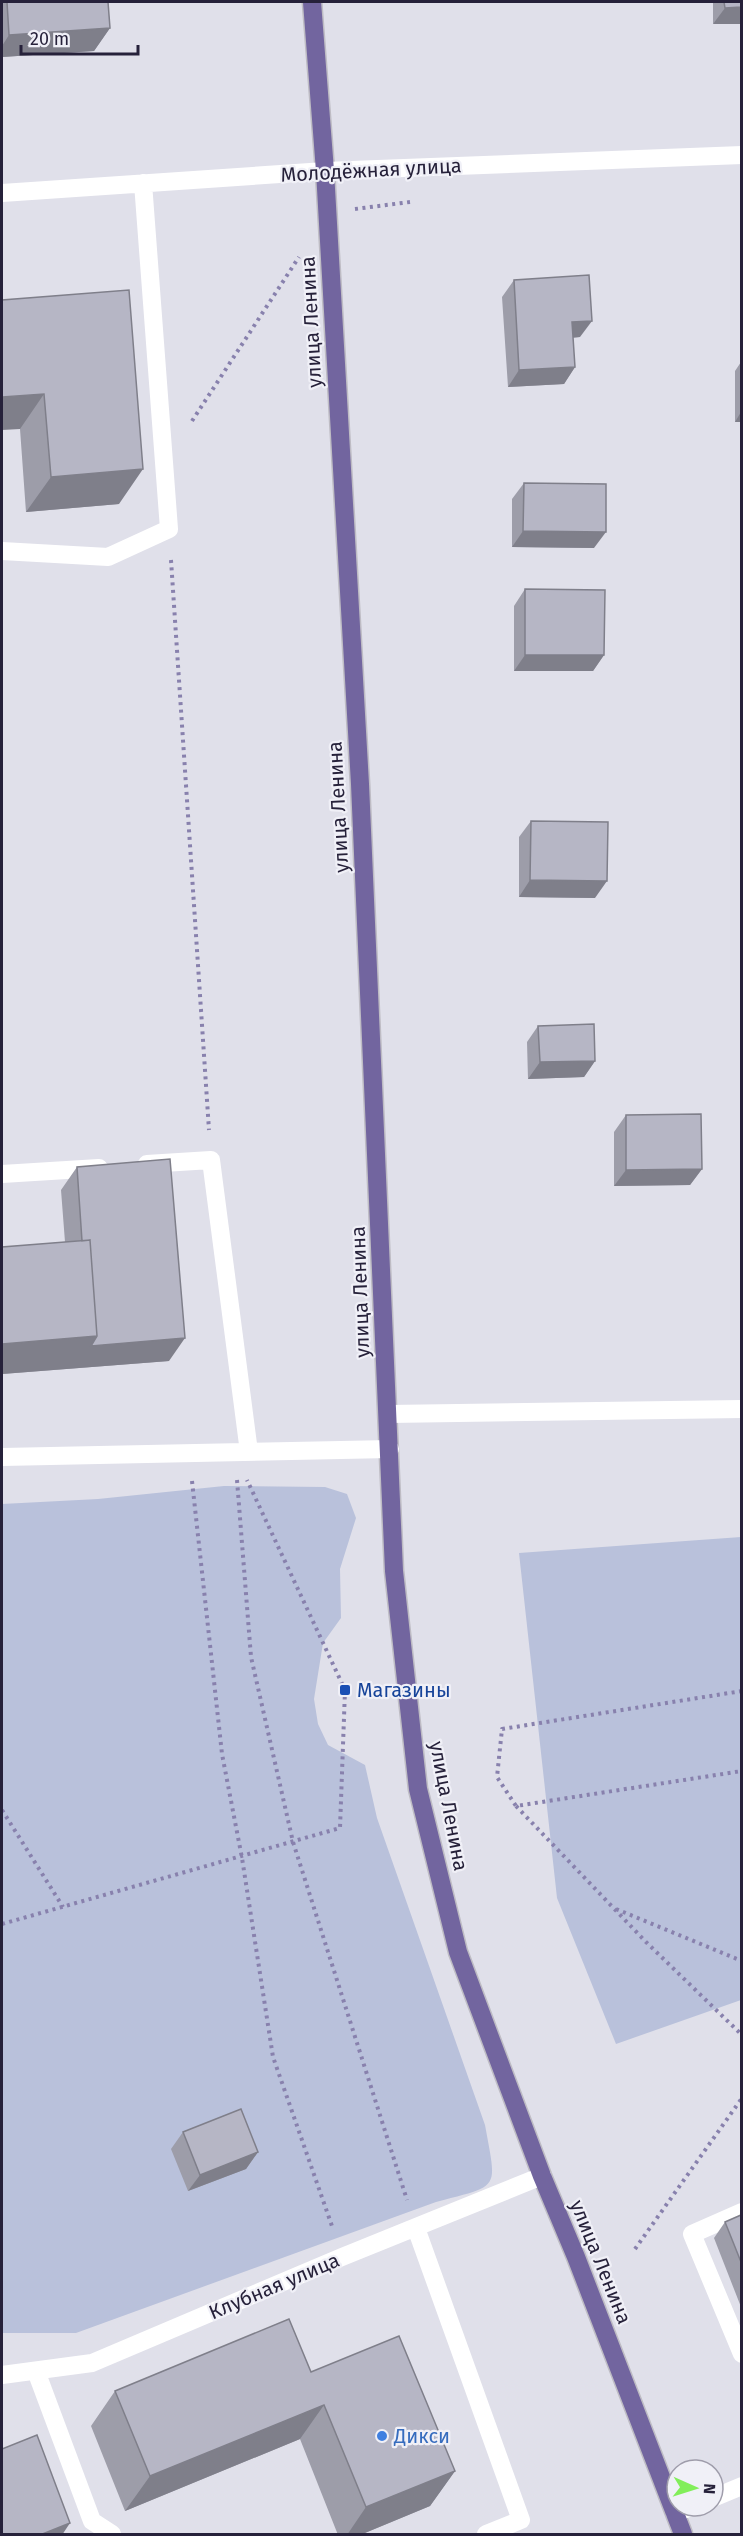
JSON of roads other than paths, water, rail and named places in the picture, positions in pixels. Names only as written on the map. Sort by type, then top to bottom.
[{"type":"main road","name":"улица Ленина","points":[[312,2],[325,171],[360,784],[394,1571],[418,1789],[458,1952],[542,2176],[576,2257],[665,2487]]},
{"type":"main road","name":"улица Ленина","points":[[677,2518],[683,2535]]},
{"type":"street","name":"Молодёжная улица","points":[[2,193],[325,171],[741,155]]},
{"type":"street","points":[[2,552],[108,557],[169,529],[143,183]]},
{"type":"street","points":[[2,1174],[211,1160],[242,1452]]},
{"type":"street","points":[[388,1414],[741,1408]]},
{"type":"street","points":[[2,1457],[390,1449]]},
{"type":"street","name":"Клубная улица","points":[[2,2375],[92,2363],[342,2257],[542,2176]]},
{"type":"street","points":[[741,2212],[692,2234],[741,2354]]},
{"type":"street","points":[[416,2228],[521,2520],[486,2535]]},
{"type":"street","points":[[36,2371],[92,2521],[112,2535]]},
{"type":"street","points":[[725,2493],[741,2487]]},
{"type":"place","name":"Магазины","points":[[345,1690]]},
{"type":"place","name":"Дикси","points":[[382,2436]]}]
